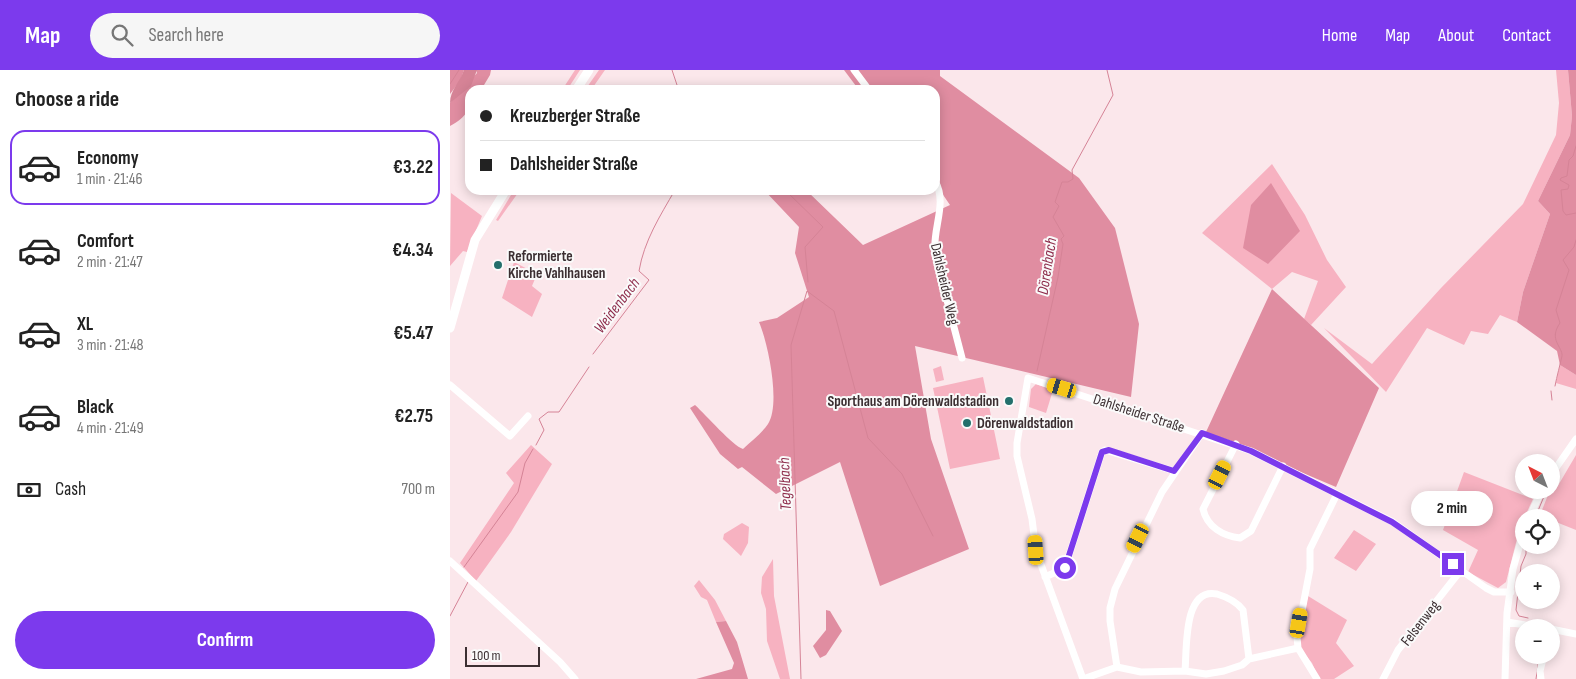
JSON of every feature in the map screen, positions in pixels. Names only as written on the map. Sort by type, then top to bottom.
[{"type":"main road","points":[[579,85],[589,70]]},
{"type":"main road","points":[[450,328],[475,240],[503,195]]},
{"type":"street","points":[[854,70],[864,85]]},
{"type":"street","name":"Dahlsheider Weg","points":[[940,189],[942,201],[933,240],[962,358]]},
{"type":"street","name":"Dahlsheider Straße","points":[[1045,577],[1036,550],[1032,519],[1017,456],[1017,443],[1028,378],[1236,444],[1392,522],[1486,588],[1494,592],[1511,592]]},
{"type":"street","points":[[450,385],[510,436],[528,416]]},
{"type":"street","points":[[1118,667],[1110,621],[1112,598],[1140,535],[1174,471],[1202,433]]},
{"type":"street","points":[[1560,459],[1576,439]]},
{"type":"street","points":[[1236,444],[1202,509],[1208,523],[1227,535],[1240,538],[1251,530],[1283,466]]},
{"type":"street","points":[[1174,471],[1105,450],[1102,452],[1065,568],[1045,577],[1083,679],[1118,667],[1141,672],[1186,671],[1206,674],[1242,665],[1249,659],[1298,648]]},
{"type":"street","points":[[1317,679],[1298,648],[1297,637],[1310,569],[1310,549],[1337,494]]},
{"type":"street","points":[[1533,509],[1537,500]]},
{"type":"street","points":[[1505,679],[1508,620],[1512,603],[1513,569],[1517,554]]},
{"type":"street","points":[[450,561],[560,662],[575,679]]},
{"type":"street","name":"Felsenweg","points":[[1383,679],[1398,650],[1461,570]]},
{"type":"street","points":[[1186,671],[1191,608],[1198,598],[1210,593],[1224,596],[1238,604],[1243,610],[1249,659]]},
{"type":"street","points":[[1508,620],[1515,622]]},
{"type":"street","points":[[1560,631],[1576,634]]},
{"type":"street","points":[[1541,679],[1542,664]]},
{"type":"shaded area","points":[[450,70],[464,70],[460,81],[450,94]]},
{"type":"shaded area","points":[[464,70],[477,70],[471,85],[465,85],[465,91],[450,103],[450,98]]},
{"type":"shaded area","points":[[476,70],[491,70],[484,85],[466,85],[477,73]]},
{"type":"shaded area","points":[[575,70],[580,70],[570,85],[565,85]]},
{"type":"shaded area","points":[[599,70],[605,70],[594,85],[588,85]]},
{"type":"shaded area","points":[[844,70],[940,70],[940,76],[1079,178],[1115,228],[1139,324],[1131,397],[915,346],[931,439],[969,549],[880,586],[840,462],[776,494],[742,467],[738,469],[720,454],[690,408],[695,405],[726,436],[743,449],[766,427],[772,415],[772,373],[759,322],[777,318],[809,297],[795,253],[799,227],[769,195],[811,195],[863,245],[950,205],[940,190],[940,85],[855,85]]},
{"type":"shaded area","points":[[1556,70],[1568,70],[1572,116],[1570,135],[1538,201],[1550,214],[1523,292],[1517,322],[1500,315],[1488,334],[1471,331],[1464,345],[1427,328],[1386,392],[1324,328],[1372,364],[1441,288],[1523,204],[1556,135],[1559,103]]},
{"type":"shaded area","points":[[1568,70],[1576,70],[1576,375],[1560,365],[1557,351],[1517,322],[1523,292],[1550,214],[1538,201],[1570,135],[1572,116]]},
{"type":"shaded area","points":[[465,86],[465,114],[450,126],[450,103]]},
{"type":"shaded area","points":[[1272,164],[1305,215],[1327,260],[1346,287],[1311,325],[1304,319],[1318,281],[1292,272],[1272,289],[1202,233]]},
{"type":"shaded area","points":[[1271,183],[1300,231],[1268,264],[1243,248],[1251,205]]},
{"type":"shaded area","points":[[451,193],[482,216],[467,252],[463,251],[450,266]]},
{"type":"shaded area","points":[[511,195],[516,195],[498,221],[496,220]]},
{"type":"shaded area","points":[[514,262],[537,274],[532,286],[542,294],[532,317],[502,298]]},
{"type":"shaded area","points":[[1272,289],[1379,388],[1336,487],[1206,432]]},
{"type":"shaded area","points":[[1560,365],[1576,375],[1576,389],[1556,383]]},
{"type":"shaded area","points":[[941,366],[944,380],[936,382],[933,369]]},
{"type":"shaded area","name":"Dörenwaldstadion","points":[[983,377],[1000,459],[950,469],[933,388]]},
{"type":"shaded area","points":[[1036,384],[1053,390],[1046,413],[1029,407],[1031,389]]},
{"type":"shaded area","points":[[531,445],[552,464],[511,532],[476,581],[460,563],[514,483],[506,473]]},
{"type":"shaded area","points":[[1576,455],[1576,530],[1560,524],[1560,509],[1542,509],[1546,499],[1560,499],[1560,482]]},
{"type":"shaded area","points":[[1464,472],[1515,492],[1515,499],[1533,499],[1528,509],[1515,509],[1515,547],[1506,582],[1498,588],[1468,572],[1478,550],[1443,530]]},
{"type":"shaded area","points":[[742,523],[749,527],[748,543],[741,556],[723,539],[724,534]]},
{"type":"shaded area","points":[[1354,530],[1376,544],[1356,571],[1334,558]]},
{"type":"shaded area","points":[[773,559],[774,596],[790,679],[780,679],[767,641],[766,609],[761,593],[762,577]]},
{"type":"shaded area","points":[[699,580],[715,600],[726,621],[716,622],[707,600],[701,597],[694,586]]},
{"type":"shaded area","points":[[1308,596],[1347,620],[1336,643],[1354,666],[1334,679],[1319,679],[1312,663],[1300,648],[1300,636]]},
{"type":"shaded area","points":[[826,610],[830,611],[842,631],[826,655],[820,658],[813,646],[826,630]]},
{"type":"shaded area","points":[[726,621],[737,642],[748,679],[696,679],[732,669],[734,663],[716,622]]},
{"type":"waterway","points":[[450,84],[459,70]]},
{"type":"waterway","name":"Tegelbach","points":[[672,70],[677,85]]},
{"type":"waterway","name":"Dörenbach","points":[[1037,371],[1058,277],[1063,244],[1061,239],[1064,236],[1053,217],[1059,206],[1055,202],[1062,182],[1068,182],[1073,179],[1072,170],[1113,95],[1107,70]]},
{"type":"waterway","points":[[1576,146],[1573,156],[1569,160],[1567,176],[1560,180],[1569,185],[1568,189],[1561,190],[1563,211],[1566,215],[1576,213]]},
{"type":"waterway","name":"Weidenbach","points":[[593,354],[649,280],[639,271],[641,260],[653,229],[672,195]]},
{"type":"waterway","name":"Tegelbach","points":[[790,195],[823,227],[805,247],[808,282]]},
{"type":"waterway","points":[[1555,386],[1562,356],[1555,334],[1560,323],[1556,310],[1569,270],[1563,260],[1574,247],[1576,240]]},
{"type":"waterway","name":"Tegelbach","points":[[801,679],[791,345],[807,291],[834,311],[868,438],[902,474],[933,536]]},
{"type":"waterway","name":"Weidenbach","points":[[536,445],[544,430],[539,419],[548,412],[559,412],[589,367]]},
{"type":"waterway","points":[[1551,391],[1552,400]]},
{"type":"waterway","name":"Weidenbach","points":[[464,567],[518,492],[525,463],[533,449]]},
{"type":"waterway","points":[[1539,509],[1543,499]]},
{"type":"waterway","points":[[1526,554],[1521,566],[1516,610],[1519,616],[1528,618]]},
{"type":"waterway","name":"Weidenbach","points":[[450,616],[468,582]]},
{"type":"waterway","points":[[1536,679],[1538,664]]},
{"type":"place","name":"Reformierte Kirche Vahlhausen","points":[[498,265]]},
{"type":"place","name":"Sporthaus am Dörenwaldstadion","points":[[1009,401]]},
{"type":"place","name":"Dörenwaldstadion","points":[[967,423]]},
{"type":"route","points":[[1065,568],[1102,452],[1109,450],[1174,471],[1202,433],[1251,451],[1392,522],[1453,564]]}]
